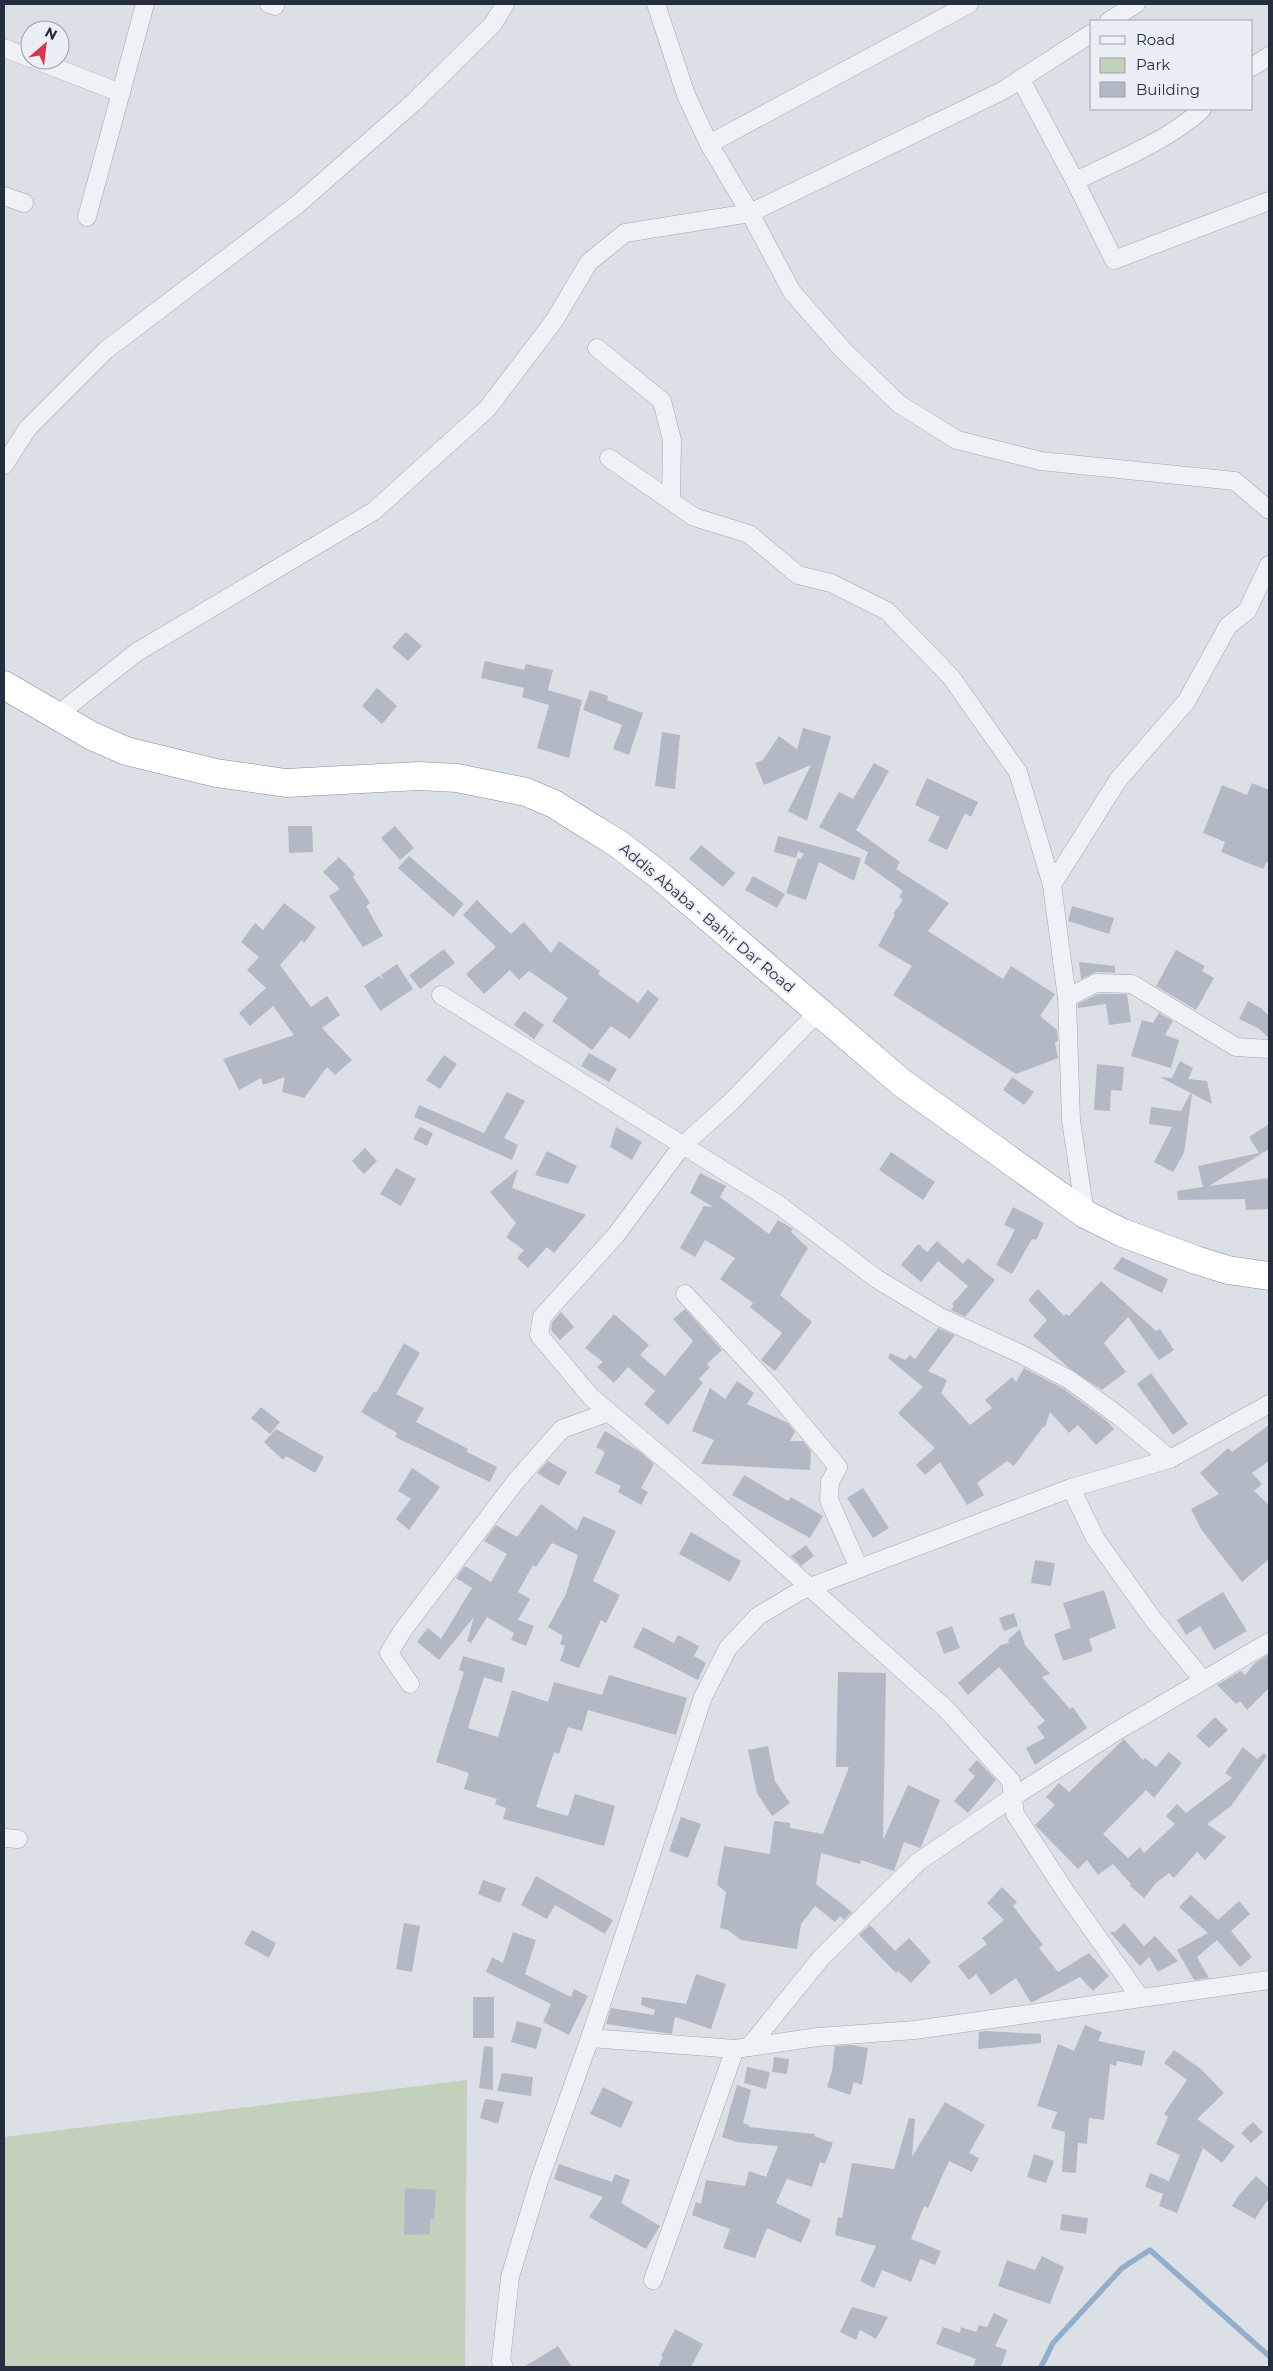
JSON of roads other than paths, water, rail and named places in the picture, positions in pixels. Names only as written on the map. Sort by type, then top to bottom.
[{"type":"highway","name":"Addis Ababa - Bahir Dar Road","points":[[4,685],[92,736],[126,751],[216,773],[286,783],[419,776],[457,778],[526,792],[554,804],[638,859],[902,1083],[1085,1214],[1131,1236],[1196,1260],[1228,1270],[1269,1276]]},
{"type":"street","points":[[87,217],[145,4]]},
{"type":"street","points":[[4,465],[28,428],[106,350],[298,204],[413,103],[493,24],[505,4]]},
{"type":"street","points":[[656,4],[686,95],[709,144],[750,213],[792,292],[843,350],[899,404],[957,440],[1041,461],[1235,481],[1269,510]]},
{"type":"street","points":[[709,144],[968,4]]},
{"type":"street","points":[[1114,13],[1136,4]]},
{"type":"street","points":[[56,716],[137,652],[374,511],[487,409],[554,321],[589,262],[625,234],[750,213],[1021,80],[1090,34]]},
{"type":"street","points":[[4,48],[20,54]]},
{"type":"street","points":[[1253,67],[1269,56]]},
{"type":"street","points":[[62,70],[121,93]]},
{"type":"street","points":[[1021,80],[1075,180],[1114,260],[1269,201]]},
{"type":"street","points":[[1075,180],[1132,154],[1193,118],[1201,110]]},
{"type":"street","points":[[4,196],[24,203]]},
{"type":"street","points":[[597,348],[662,401],[672,440],[671,501]]},
{"type":"street","points":[[609,458],[694,517],[749,534],[798,575],[831,583],[887,611],[951,677],[1018,772],[1052,885],[1067,998],[1070,1120],[1085,1214]]},
{"type":"street","points":[[1052,885],[1118,780],[1186,702],[1228,626],[1247,611],[1269,565]]},
{"type":"street","points":[[1067,998],[1096,983],[1132,984],[1236,1047],[1269,1050]]},
{"type":"street","points":[[441,995],[779,1205],[877,1279],[940,1317],[1021,1354],[1070,1380],[1120,1417],[1170,1459]]},
{"type":"street","points":[[819,1011],[731,1102],[682,1146],[616,1235],[542,1317],[539,1335],[591,1397],[694,1484],[946,1709],[1011,1782],[1015,1814],[1067,1894],[1139,1996]]},
{"type":"street","points":[[685,1294],[771,1387],[838,1467],[830,1482],[829,1500],[859,1568]]},
{"type":"street","points":[[504,2367],[501,2361],[510,2277],[540,2178],[590,2038],[703,1697],[728,1648],[758,1616],[810,1587],[1071,1488],[1170,1459],[1269,1404]]},
{"type":"street","points":[[410,1684],[389,1653],[403,1630],[516,1481],[562,1429],[609,1412]]},
{"type":"street","points":[[1071,1488],[1095,1538],[1152,1618],[1203,1680]]},
{"type":"street","points":[[653,2280],[742,2048],[821,1958],[918,1862],[1013,1797],[1203,1680],[1269,1642]]},
{"type":"street","points":[[590,2038],[742,2048],[818,2037],[915,2030],[1139,1996],[1269,1980]]},
{"type":"waterway","points":[[1041,2367],[1053,2343],[1122,2268],[1150,2250],[1269,2356]]}]
